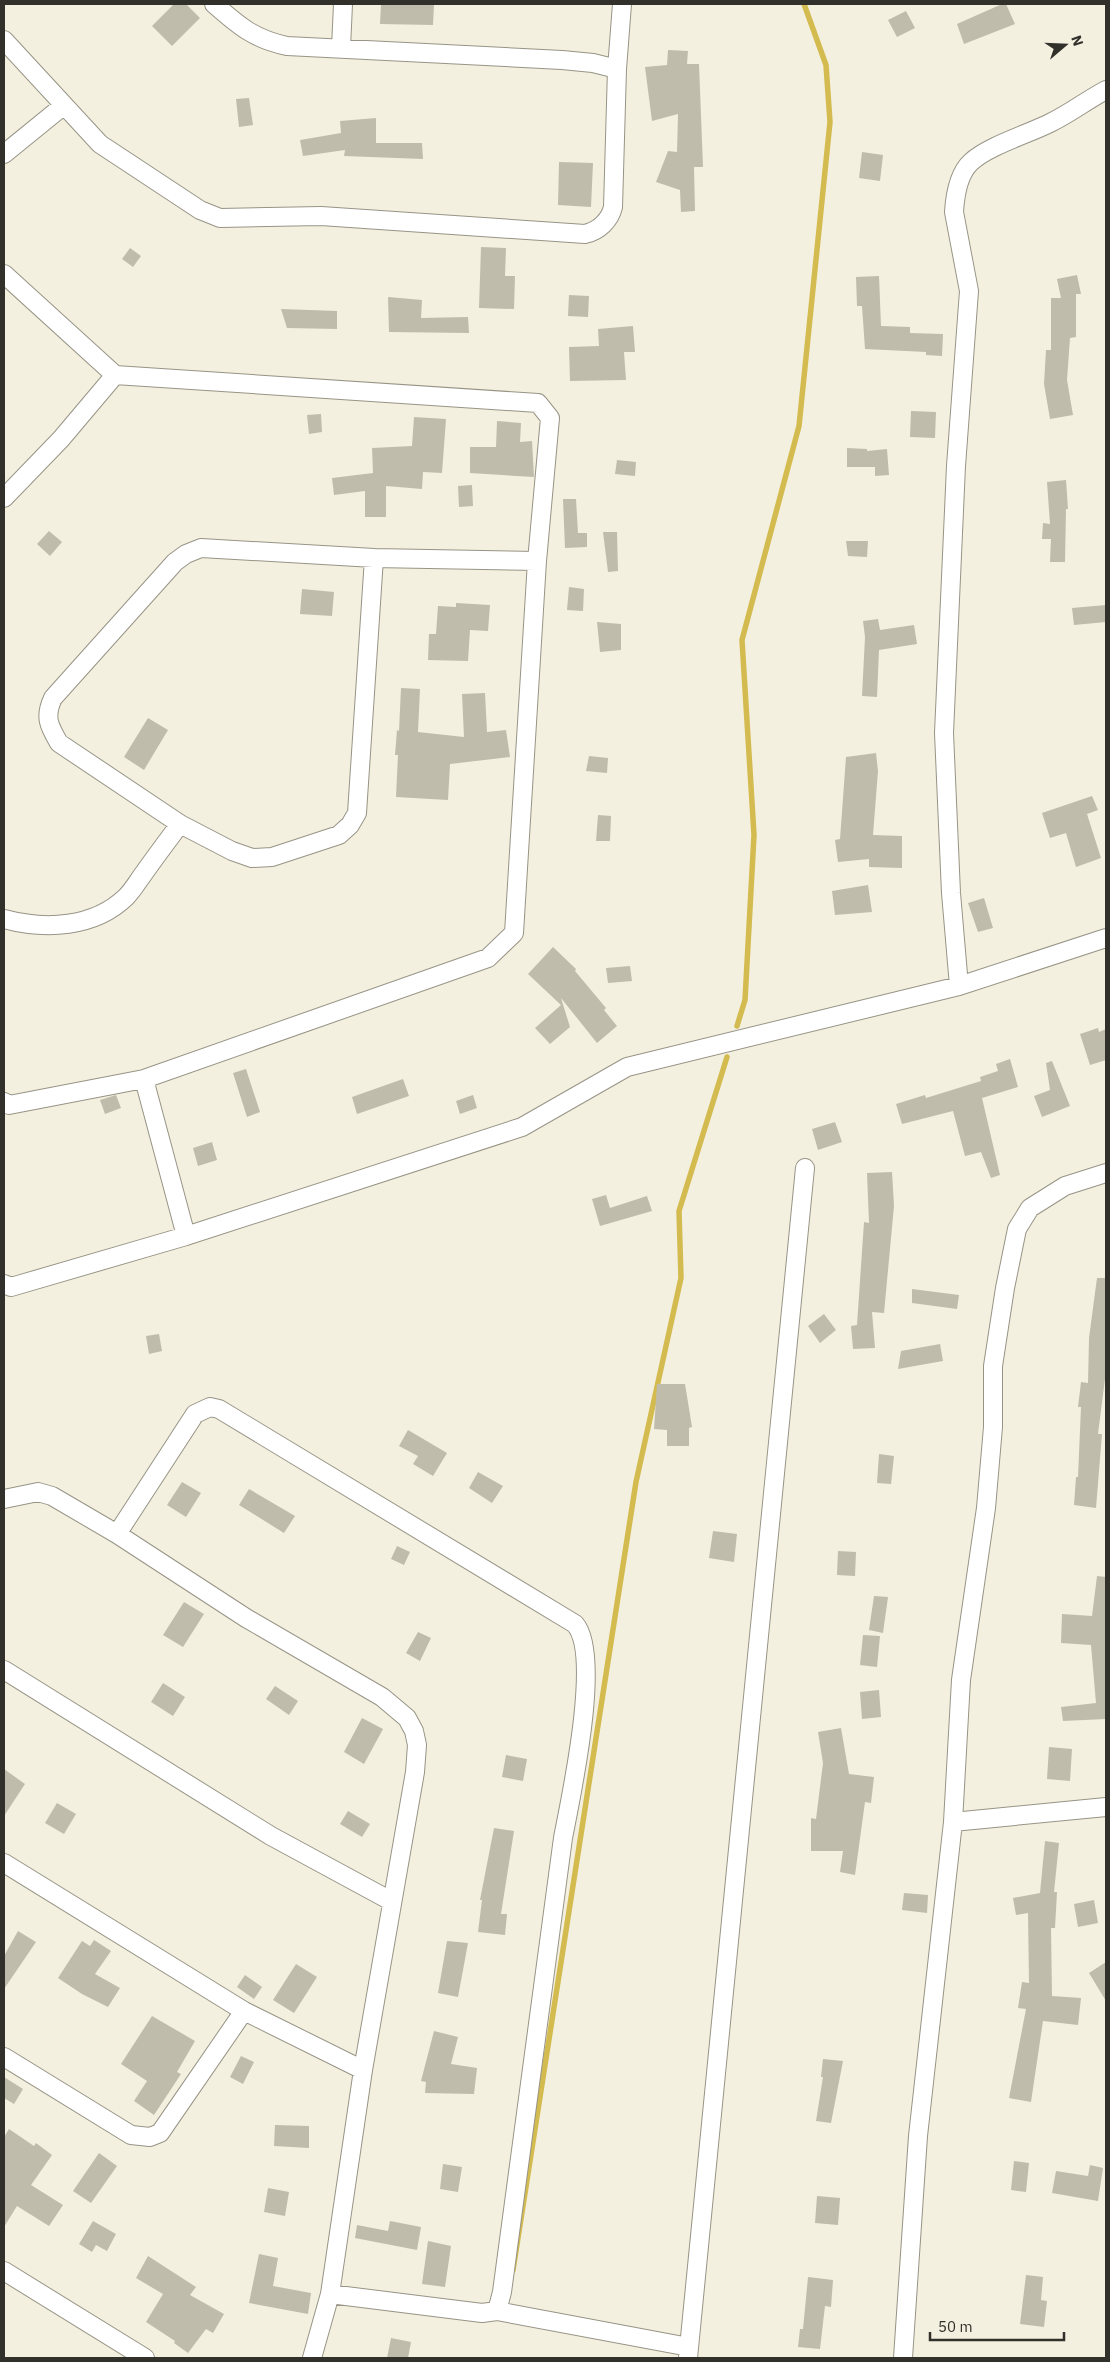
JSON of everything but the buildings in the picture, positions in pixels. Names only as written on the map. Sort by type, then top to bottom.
[{"type":"street","points":[[214,4],[243,29],[270,42],[287,46],[562,60],[617,68]]},
{"type":"street","points":[[341,48],[343,4]]},
{"type":"street","points":[[4,40],[100,144],[200,210],[220,218],[321,216],[585,234],[594,231],[606,221],[613,207],[617,68],[622,4]]},
{"type":"street","points":[[959,986],[951,893],[944,733],[956,466],[969,291],[954,212],[955,201],[961,178],[970,162],[987,152],[1052,122],[1106,90]]},
{"type":"street","points":[[4,154],[63,106]]},
{"type":"street","points":[[4,274],[116,375],[538,403],[550,418],[537,561],[514,933],[488,958],[144,1079],[8,1104],[4,1102]]},
{"type":"street","points":[[4,498],[61,439],[116,375]]},
{"type":"street","points":[[374,558],[357,813],[350,826],[339,835],[272,857],[252,858],[232,851],[180,824],[59,744],[48,720],[47,709],[53,698],[175,562],[186,554],[201,548],[374,558],[537,561]]},
{"type":"street","points":[[4,919],[23,924],[53,926],[81,922],[104,914],[126,897],[180,824]]},
{"type":"street","points":[[4,1284],[11,1287],[186,1236],[522,1127],[627,1067],[959,986],[1106,938]]},
{"type":"street","points":[[144,1079],[186,1236]]},
{"type":"street","points":[[330,2294],[482,2313],[497,2311],[688,2353],[805,1168]]},
{"type":"street","points":[[903,2358],[918,2136],[953,1822],[961,1680],[986,1508],[993,1427],[993,1366],[1017,1230],[1030,1208],[1054,1191],[1106,1173]]},
{"type":"street","points":[[117,1534],[195,1414],[210,1407],[219,1409],[447,1546],[575,1624],[581,1631],[585,1663],[577,1766],[563,1838],[506,2263],[497,2311]]},
{"type":"street","points":[[4,1500],[38,1492],[52,1496],[117,1534],[246,1618],[382,1697],[407,1718],[414,1732],[416,1746],[414,1772],[363,2070],[330,2294],[312,2358]]},
{"type":"street","points":[[4,1670],[271,1836],[391,1901]]},
{"type":"street","points":[[953,1822],[1106,1807]]},
{"type":"street","points":[[4,1863],[244,2011],[363,2070]]},
{"type":"street","points":[[4,2057],[131,2135],[150,2137],[160,2133],[244,2011]]},
{"type":"street","points":[[4,2271],[145,2358]]},
{"type":"waterway","points":[[737,1026],[745,1000],[754,835],[742,640],[799,426],[830,122],[826,65],[804,4]]},
{"type":"waterway","points":[[513,2270],[636,1482],[681,1278],[679,1211],[727,1057]]}]
